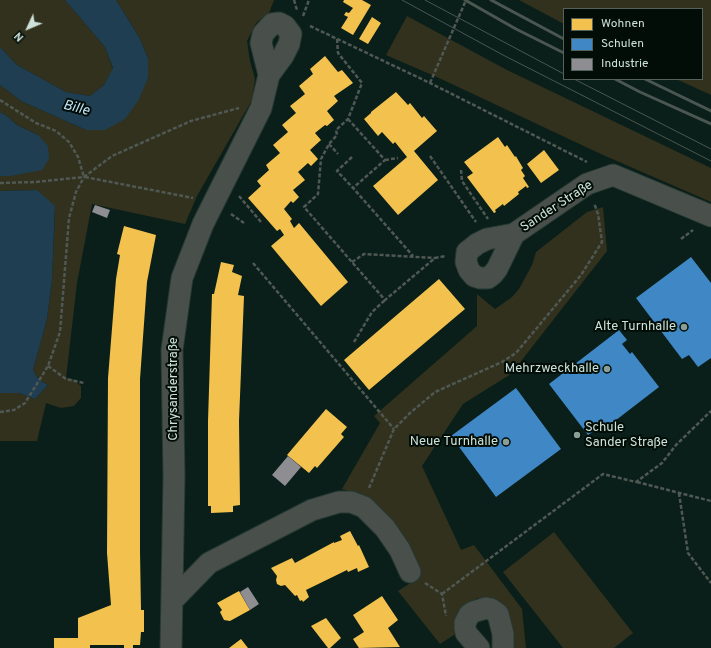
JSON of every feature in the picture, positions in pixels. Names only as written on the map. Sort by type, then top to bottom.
[{"type":"street","name":"Chrysanderstraße","points":[[171,648],[174,477],[172,350],[182,278],[203,224],[261,108],[269,75]]},
{"type":"street","name":"Sander Straße","points":[[501,237],[497,269],[488,278],[474,276],[468,270],[466,262],[467,252],[476,244],[501,237],[587,184],[613,175]]},
{"type":"street","points":[[613,175],[711,216]]},
{"type":"street","points":[[172,601],[209,563],[312,510],[339,502],[351,502],[364,507],[385,528],[400,550],[410,572]]},
{"type":"street","points":[[479,648],[466,633],[465,623],[469,615],[473,612],[486,608],[492,609],[498,614],[503,634],[503,648]]},
{"type":"path","points":[[430,83],[466,0]]},
{"type":"path","points":[[307,24],[430,83],[613,175]]},
{"type":"path","points":[[337,39],[338,53],[362,83],[348,119],[336,130],[337,135],[329,144],[321,158],[318,194],[304,207],[385,300]]},
{"type":"path","points":[[0,100],[36,123],[56,131],[69,142],[78,158],[84,177]]},
{"type":"path","points":[[0,412],[14,410],[25,403],[48,366],[60,332],[69,218],[76,192],[84,177],[112,156],[191,120],[236,108],[261,108]]},
{"type":"path","points":[[348,119],[385,160]]},
{"type":"path","points":[[329,144],[338,154]]},
{"type":"path","points":[[430,156],[501,237]]},
{"type":"path","points":[[352,157],[337,172],[413,256]]},
{"type":"path","points":[[353,188],[385,160],[398,158]]},
{"type":"path","points":[[461,170],[462,181],[501,237]]},
{"type":"path","points":[[0,183],[35,182],[84,177],[214,203]]},
{"type":"path","points":[[364,507],[367,493],[394,429],[410,412],[436,392],[502,362],[516,353],[581,275],[602,242],[598,214],[587,184]]},
{"type":"path","points":[[243,201],[261,222]]},
{"type":"path","points":[[352,262],[364,254],[435,258],[467,252]]},
{"type":"path","points":[[354,342],[372,312],[435,258]]},
{"type":"path","points":[[253,263],[394,429]]},
{"type":"path","points":[[48,366],[66,379],[84,383]]},
{"type":"path","points":[[636,482],[662,463],[676,445],[711,411]]},
{"type":"path","points":[[442,594],[603,474],[711,501]]},
{"type":"path","points":[[679,493],[688,553],[711,583]]},
{"type":"path","points":[[410,572],[442,594],[446,622]]},
{"type":"shaded area","points":[[0,0],[65,0],[105,47],[113,69],[104,85],[90,96],[66,92],[17,65],[0,47]]},
{"type":"shaded area","points":[[116,0],[274,0],[269,13],[256,23],[247,41],[255,79],[252,100],[197,196],[185,224],[92,204],[77,283],[66,378],[73,379],[81,386],[81,398],[74,406],[61,408],[46,403],[37,441],[0,441],[0,393],[19,393],[35,399],[48,385],[39,380],[33,370],[47,319],[52,280],[55,210],[37,190],[0,191],[0,176],[11,176],[38,135],[17,125],[0,112],[0,85],[21,101],[86,130],[105,130],[148,78],[148,58],[139,37]]},
{"type":"shaded area","points":[[519,0],[711,0],[711,95],[678,80],[703,80],[703,8],[563,8],[563,23]]},
{"type":"shaded area","points":[[407,16],[507,70],[711,168],[711,202],[603,155],[439,78],[386,55]]},
{"type":"shaded area","points":[[603,207],[607,251],[511,374],[463,404],[422,466],[461,550],[474,545],[522,609],[526,648],[514,648],[511,632],[491,599],[477,598],[468,604],[457,633],[440,644],[398,591],[420,577],[408,546],[356,493],[342,489],[380,423],[374,416],[477,326],[477,294],[495,309],[512,297],[519,289],[532,265],[536,252],[587,212]]},
{"type":"shaded area","points":[[554,532],[633,633],[614,648],[563,648],[503,572]]},
{"type":"water","name":"Bille","points":[[65,0],[116,0],[139,37],[148,58],[148,78],[138,101],[125,119],[105,130],[86,130],[21,101],[0,85],[0,47],[17,65],[66,92],[90,96],[104,85],[113,68],[105,47]]},
{"type":"water","points":[[0,112],[17,125],[38,135],[48,146],[49,159],[42,170],[11,176],[0,176]]},
{"type":"water","points":[[37,190],[55,206],[52,280],[47,319],[33,370],[39,380],[48,385],[35,399],[19,393],[0,393],[0,191]]},
{"type":"building: Wohnen","points":[[344,0],[362,0],[371,5],[353,35],[341,28],[348,17],[344,15],[346,12],[349,13],[353,8],[343,2]]},
{"type":"building: Wohnen","points":[[372,17],[381,23],[368,44],[359,39]]},
{"type":"building: Wohnen","points":[[325,56],[338,72],[342,70],[353,83],[334,96],[338,101],[327,111],[334,120],[315,133],[321,140],[310,150],[318,159],[311,166],[308,163],[298,172],[305,180],[293,190],[299,197],[293,203],[291,201],[284,209],[292,219],[290,221],[294,228],[299,223],[348,282],[321,306],[271,246],[284,235],[280,229],[277,231],[248,198],[261,186],[257,181],[269,170],[266,165],[280,153],[273,145],[288,132],[282,125],[296,113],[290,106],[305,94],[299,86],[313,74],[310,69]]},
{"type":"building: Wohnen","points":[[396,92],[408,105],[410,103],[422,118],[424,116],[437,131],[414,151],[438,180],[398,215],[373,186],[407,157],[395,142],[393,144],[382,132],[378,136],[364,119]]},
{"type":"building: Wohnen","points":[[498,137],[505,147],[507,145],[515,157],[516,156],[523,168],[521,170],[525,176],[523,178],[529,187],[527,188],[526,186],[518,192],[519,194],[504,206],[503,204],[495,210],[496,212],[494,213],[467,177],[473,173],[464,162]]},
{"type":"building: Wohnen","points":[[544,150],[559,170],[541,183],[527,164]]},
{"type":"building: Wohnen","points":[[124,226],[156,235],[147,282],[140,379],[140,552],[141,610],[144,610],[144,632],[141,632],[140,645],[133,645],[133,648],[124,648],[124,645],[90,645],[90,648],[54,648],[54,638],[78,638],[78,618],[111,605],[107,553],[108,378],[116,279],[120,255],[117,254]]},
{"type":"building: Wohnen","points":[[221,262],[234,265],[232,272],[242,276],[238,295],[244,296],[239,421],[240,505],[233,506],[233,512],[211,513],[211,506],[208,506],[208,421],[212,294],[214,294]]},
{"type":"building: Wohnen","points":[[439,279],[465,309],[369,390],[344,360]]},
{"type":"building: Wohnen","points":[[326,409],[347,427],[341,434],[344,437],[317,468],[315,466],[309,473],[287,455]]},
{"type":"building: Wohnen","points":[[350,531],[358,546],[359,545],[369,567],[358,572],[357,568],[348,572],[347,570],[306,590],[309,597],[303,602],[302,600],[300,601],[297,595],[295,596],[285,585],[281,586],[277,584],[277,576],[271,568],[292,558],[295,563],[334,542],[342,540],[340,536]]},
{"type":"building: Wohnen","points":[[239,591],[250,610],[230,621],[224,620],[220,612],[222,610],[217,603]]},
{"type":"building: Wohnen","points":[[382,596],[398,620],[388,628],[400,647],[359,648],[353,639],[364,632],[353,615]]},
{"type":"building: Wohnen","points":[[326,618],[341,638],[330,648],[328,648],[311,626]]},
{"type":"building: Wohnen","points":[[241,639],[248,648],[229,648]]},
{"type":"building: Schulen","name":"Alte Turnhalle","points":[[691,257],[711,283],[711,358],[698,367],[689,355],[682,359],[636,298]]},
{"type":"building: Schulen","name":"Mehrzweckhalle","points":[[619,330],[627,340],[622,344],[630,354],[632,352],[659,387],[607,427],[604,424],[588,435],[549,384]]},
{"type":"building: Schulen","name":"Neue Turnhalle","points":[[516,388],[561,449],[496,497],[451,436]]},
{"type":"building: Industrie","points":[[95,205],[110,210],[107,218],[92,212]]},
{"type":"building: Industrie","points":[[288,456],[301,467],[285,486],[272,475]]},
{"type":"building: Industrie","points":[[248,587],[259,604],[250,610],[240,592]]},
{"type":"tram line","points":[[402,0],[503,55],[711,161]]},
{"type":"tram line","points":[[425,0],[563,73]]},
{"type":"tram line","points":[[576,80],[711,149]]},
{"type":"railway","points":[[465,0],[516,29],[563,52]]},
{"type":"railway","points":[[491,0],[563,38]]},
{"type":"railway","points":[[617,80],[711,124]]},
{"type":"railway","points":[[647,80],[711,111]]},
{"type":"place","name":"Alte Turnhalle","points":[[684,327]]},
{"type":"place","name":"Mehrzweckhalle","points":[[607,369]]},
{"type":"place","name":"Schule Sander Straße","points":[[577,435]]},
{"type":"place","name":"Neue Turnhalle","points":[[506,442]]}]
